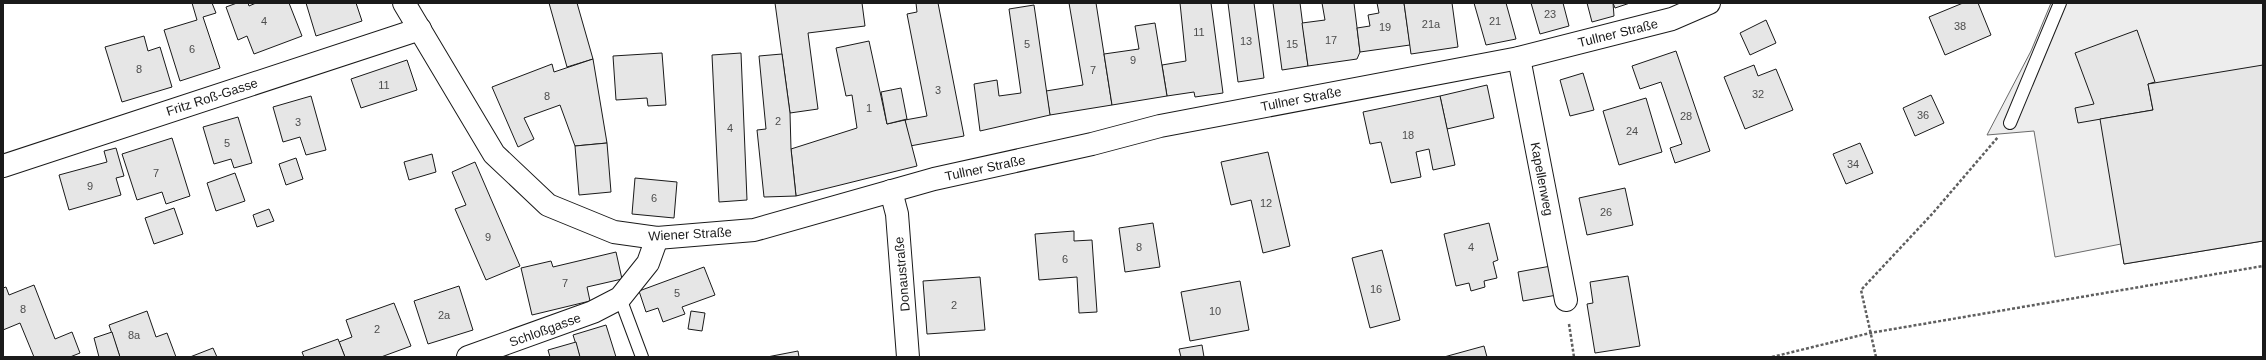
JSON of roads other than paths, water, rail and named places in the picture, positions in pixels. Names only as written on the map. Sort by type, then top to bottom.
[{"type":"main road","name":"Wiener Straße","points":[[404,3],[494,154],[548,205],[614,232],[657,238],[754,230],[891,191]]},
{"type":"main road","name":"Tullner Straße","points":[[891,191],[934,179],[1092,144],[1160,126],[1519,58],[1672,19],[1710,3]]},
{"type":"main road","name":"Fritz Roß-Gasse","points":[[3,166],[420,29]]},
{"type":"main road","name":"Kapellenweg","points":[[1519,58],[1566,300]]},
{"type":"main road","name":"Donaustraße","points":[[891,191],[897,214],[908,357]]},
{"type":"main road","name":"Schloßgasse","points":[[468,357],[593,312],[620,298],[648,263],[657,238]]},
{"type":"lane","points":[[2010,122],[2060,3]]},
{"type":"lane","points":[[620,298],[642,357]]}]
